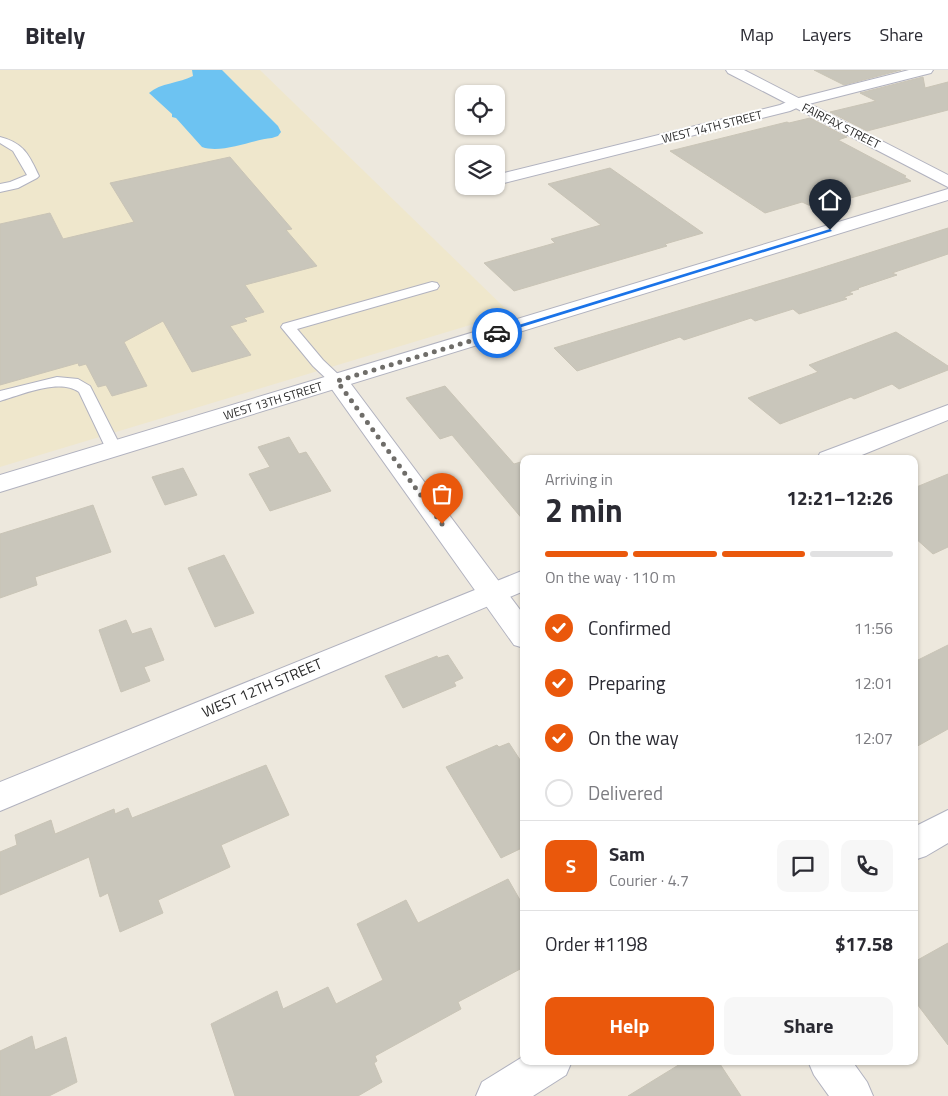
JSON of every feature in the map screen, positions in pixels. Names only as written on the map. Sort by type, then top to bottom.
[{"type":"street","name":"FAIRFAX STREET","points":[[733,70],[948,182]]},
{"type":"street","name":"WEST 14TH STREET","points":[[505,178],[785,108],[796,103],[926,70]]},
{"type":"street","name":"WEST 13TH STREET","points":[[0,484],[948,194]]},
{"type":"street","points":[[337,381],[520,630]]},
{"type":"street","points":[[839,455],[948,412]]},
{"type":"street","name":"WEST 12TH STREET","points":[[0,797],[520,582]]},
{"type":"street","points":[[918,843],[948,825]]},
{"type":"street","points":[[496,1096],[546,1065]]},
{"type":"street","points":[[831,1065],[853,1096]]},
{"type":"lane","points":[[0,140],[11,142],[19,149],[33,176],[0,188]]},
{"type":"lane","points":[[337,381],[318,363],[288,327],[432,286]]},
{"type":"lane","points":[[0,396],[59,381],[78,383],[85,389],[114,449]]},
{"type":"shaded area","points":[[0,70],[260,70],[510,313],[0,467]]},
{"type":"water","points":[[192,70],[222,70],[278,126],[281,132],[278,136],[272,138],[227,148],[210,149],[202,147],[176,118],[172,117],[172,114],[149,93],[159,87],[193,76]]},
{"type":"building","points":[[814,70],[901,70],[844,85]]},
{"type":"building","points":[[923,77],[925,88],[948,82],[948,110],[867,131],[830,112],[876,101],[860,93]]},
{"type":"building","points":[[810,118],[847,137],[838,140],[906,176],[904,177],[911,181],[815,208],[802,202],[765,213],[670,151],[787,122]]},
{"type":"building","points":[[230,157],[292,229],[286,230],[317,266],[245,285],[264,312],[244,318],[247,321],[230,326],[251,355],[192,372],[163,321],[124,342],[147,386],[112,396],[106,385],[98,387],[86,364],[79,366],[78,363],[0,385],[0,224],[50,213],[63,239],[134,222],[110,183]]},
{"type":"building","points":[[610,168],[703,233],[665,244],[667,246],[514,291],[484,263],[555,243],[551,239],[601,225],[548,184]]},
{"type":"building","points":[[948,228],[948,254],[892,273],[897,275],[849,292],[853,294],[844,297],[847,299],[799,314],[793,309],[755,321],[751,318],[684,340],[680,337],[577,371],[554,348],[805,273]]},
{"type":"building","points":[[896,332],[948,366],[948,370],[899,389],[892,384],[854,399],[851,397],[780,424],[748,398],[818,372],[809,365]]},
{"type":"building","points":[[445,386],[514,464],[520,462],[520,516],[452,435],[440,439],[406,398]]},
{"type":"building","points":[[289,437],[299,454],[306,452],[331,491],[270,511],[249,474],[270,467],[258,447]]},
{"type":"building","points":[[183,468],[197,495],[165,505],[152,477]]},
{"type":"building","points":[[948,474],[948,547],[933,554],[918,541],[918,486]]},
{"type":"building","points":[[93,505],[111,552],[35,577],[37,585],[0,598],[0,534]]},
{"type":"building","points":[[224,555],[254,613],[215,627],[188,568]]},
{"type":"building","points":[[126,620],[132,634],[151,628],[164,660],[144,667],[150,681],[121,692],[99,630]]},
{"type":"building","points":[[948,645],[948,729],[918,746],[918,660]]},
{"type":"building","points":[[448,655],[463,678],[454,682],[456,686],[403,708],[385,676],[437,656],[438,658]]},
{"type":"building","points":[[509,743],[520,760],[520,849],[501,858],[446,767],[497,745],[499,747]]},
{"type":"building","points":[[266,765],[289,815],[221,845],[230,867],[158,900],[163,913],[120,932],[108,893],[100,897],[89,857],[0,895],[0,852],[17,845],[15,835],[51,820],[55,834],[114,809],[115,814],[128,808],[132,818]]},
{"type":"building","points":[[508,879],[520,900],[520,969],[458,1002],[461,1009],[375,1056],[377,1061],[374,1063],[382,1082],[358,1096],[235,1096],[211,1024],[277,991],[283,1009],[328,987],[336,1004],[383,980],[357,924],[406,900],[418,923]]},
{"type":"building","points":[[948,943],[948,1045],[918,1005],[918,960]]},
{"type":"building","points":[[32,1036],[35,1050],[66,1037],[77,1082],[49,1096],[0,1096],[0,1051]]},
{"type":"building","points":[[678,1065],[721,1065],[741,1096],[628,1096]]},
{"type":"way so far","points":[[442,524],[337,381],[497,333]]},
{"type":"route","points":[[497,333],[830,230]]}]
